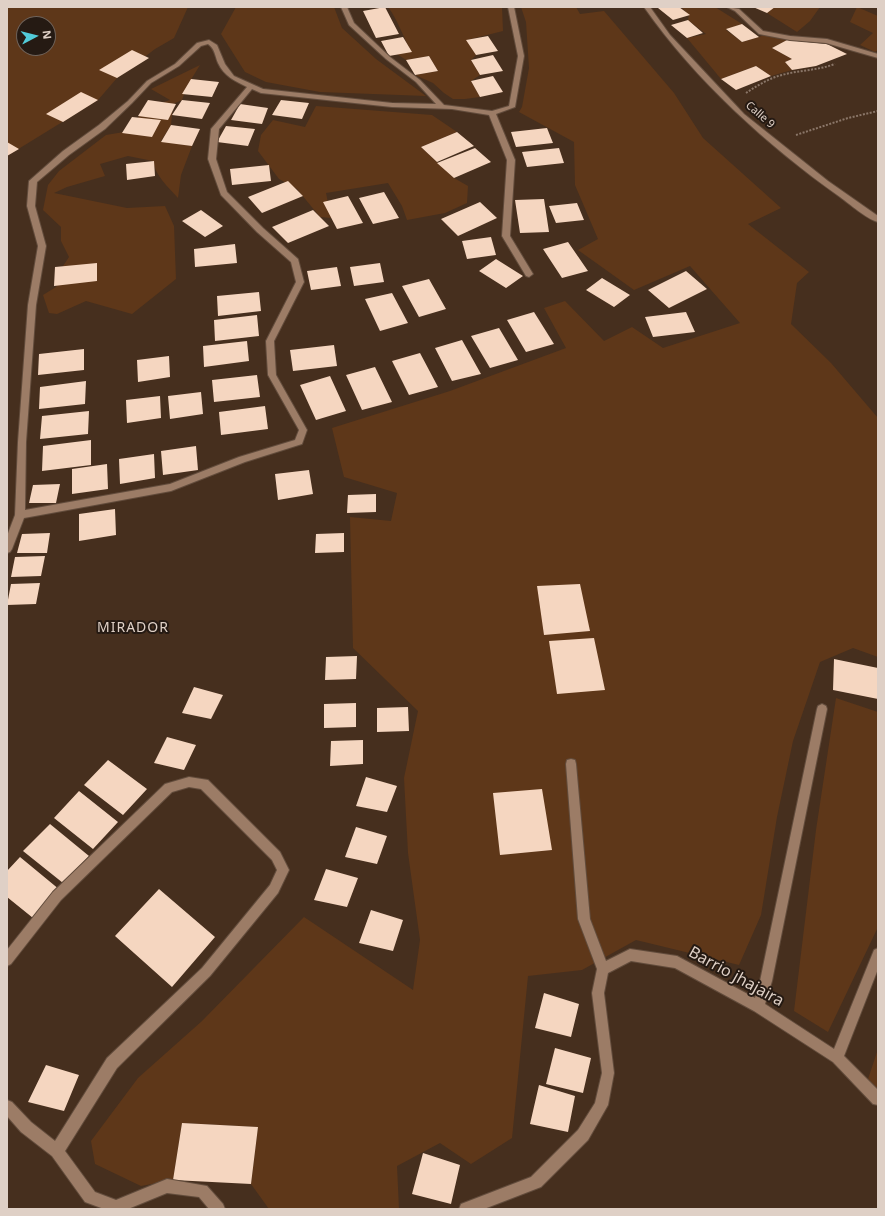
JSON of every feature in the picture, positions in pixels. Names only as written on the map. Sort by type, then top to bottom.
[{"type":"street","points":[[344,7],[351,24],[388,58],[418,81],[442,107]]},
{"type":"street","points":[[7,549],[20,515],[22,442],[32,306],[42,246],[31,206],[33,181],[66,153],[102,127],[130,102],[149,82],[177,65],[199,44],[209,42],[215,46],[222,64],[232,77],[261,91],[314,98],[392,105],[442,107],[492,113],[512,107],[521,56],[511,7]]},
{"type":"street","name":"Calle 9","points":[[647,7],[668,36],[742,116],[825,183],[878,220]]},
{"type":"street","points":[[730,7],[737,10],[761,32],[790,38],[827,41],[878,56]]},
{"type":"street","points":[[20,515],[171,487],[242,459],[299,442],[303,430],[272,375],[270,341],[300,282],[295,261],[260,230],[224,193],[212,159],[215,130],[251,86]]},
{"type":"street","points":[[492,113],[511,160],[506,236],[529,274]]},
{"type":"street","points":[[758,1007],[766,981],[822,709]]},
{"type":"street","points":[[466,1209],[536,1182],[583,1135],[601,1105],[608,1072],[598,993],[603,969],[584,919],[571,764]]},
{"type":"street","points":[[7,960],[57,896],[169,788],[189,782],[204,784],[276,856],[283,870],[274,889],[206,972],[112,1063],[57,1151]]},
{"type":"street","points":[[837,1058],[878,954]]},
{"type":"street","name":"Barrio jhajaira","points":[[603,969],[630,955],[676,962],[758,1007],[837,1058],[878,1099]]},
{"type":"street","points":[[7,1107],[26,1127],[57,1151],[90,1197],[116,1207],[167,1186],[202,1191],[218,1209]]},
{"type":"path","points":[[730,103],[755,87],[778,76],[828,67],[867,52]]},
{"type":"path","points":[[774,142],[848,118],[878,111]]},
{"type":"shaded area","points":[[7,7],[188,7],[174,38],[155,49],[117,78],[98,100],[7,156]]},
{"type":"shaded area","points":[[236,7],[334,7],[342,28],[376,59],[426,96],[320,92],[266,82],[245,72],[221,34]]},
{"type":"shaded area","points":[[388,7],[502,7],[503,31],[467,40],[476,55],[471,60],[480,75],[471,81],[480,97],[453,99],[433,83],[415,75],[438,71],[429,56],[406,60],[397,54],[411,51],[395,17]]},
{"type":"shaded area","points":[[521,7],[576,7],[580,14],[604,11],[674,93],[703,138],[781,208],[748,224],[809,272],[797,283],[791,324],[831,363],[878,418],[878,657],[853,648],[820,662],[793,741],[777,817],[761,915],[739,965],[636,940],[582,970],[528,976],[512,1138],[471,1164],[440,1143],[397,1166],[399,1209],[269,1209],[251,1184],[258,1127],[182,1123],[173,1180],[141,1186],[95,1164],[91,1141],[138,1078],[202,1021],[304,917],[413,990],[420,940],[408,853],[404,778],[418,711],[353,648],[350,517],[391,521],[397,493],[344,477],[332,428],[450,391],[566,348],[544,308],[565,301],[604,341],[632,327],[663,348],[740,323],[690,266],[634,290],[578,250],[598,239],[575,185],[574,142],[519,112],[522,107],[529,68],[526,22]]},
{"type":"shaded area","points":[[681,7],[715,7],[742,24],[726,30],[742,42],[765,35],[787,40],[772,48],[792,59],[785,62],[792,70],[771,76],[756,66],[721,79],[687,38],[706,34],[688,20],[689,15]]},
{"type":"shaded area","points":[[775,7],[820,7],[810,21],[797,32],[767,13]]},
{"type":"shaded area","points":[[857,7],[878,16],[878,50],[875,52],[860,45],[873,33],[850,22]]},
{"type":"shaded area","points":[[200,65],[187,86],[182,100],[173,104],[171,125],[161,141],[192,146],[181,175],[178,198],[159,176],[153,161],[128,156],[100,164],[105,176],[67,187],[54,193],[127,208],[165,206],[174,226],[176,279],[132,314],[86,301],[57,314],[49,313],[43,295],[56,287],[64,275],[63,266],[69,257],[61,241],[61,227],[43,210],[48,185],[59,171],[106,135],[130,131],[143,109],[170,100],[151,89]]},
{"type":"shaded area","points":[[316,106],[432,115],[457,132],[421,147],[454,178],[468,186],[467,203],[445,213],[407,220],[402,206],[388,183],[326,193],[331,218],[320,217],[297,189],[279,179],[258,151],[261,135],[273,120],[305,127]]},
{"type":"shaded area","points":[[836,698],[878,712],[878,927],[828,1032],[794,1011],[816,830]]},
{"type":"shaded area","points":[[878,1049],[878,1097],[865,1088]]},
{"type":"building","points":[[385,7],[399,34],[376,38],[363,11]]},
{"type":"building","points":[[679,7],[690,15],[673,20],[658,8]]},
{"type":"building","points":[[753,7],[775,7],[767,13]]},
{"type":"building","points":[[688,20],[703,33],[687,38],[671,25]]},
{"type":"building","points":[[742,24],[759,37],[742,42],[726,29]]},
{"type":"building","points":[[488,36],[498,51],[476,55],[466,40]]},
{"type":"building","points":[[403,37],[412,52],[389,56],[381,41]]},
{"type":"building","points":[[787,40],[827,44],[847,54],[816,66],[792,70],[785,62],[792,59],[772,48]]},
{"type":"building","points":[[132,50],[149,58],[117,78],[99,70]]},
{"type":"building","points":[[493,55],[503,71],[480,75],[471,60]]},
{"type":"building","points":[[429,56],[438,71],[415,75],[406,60]]},
{"type":"building","points":[[756,66],[771,76],[736,90],[721,79]]},
{"type":"building","points":[[493,76],[503,92],[480,97],[471,81]]},
{"type":"building","points":[[191,79],[219,82],[212,97],[182,94]]},
{"type":"building","points":[[81,92],[98,100],[63,122],[46,114]]},
{"type":"building","points":[[148,100],[176,104],[168,120],[138,116]]},
{"type":"building","points":[[182,100],[210,103],[202,119],[172,115]]},
{"type":"building","points":[[281,100],[309,103],[302,119],[272,115]]},
{"type":"building","points":[[240,104],[268,108],[262,124],[231,120]]},
{"type":"building","points":[[132,117],[161,120],[152,137],[122,133]]},
{"type":"building","points":[[171,125],[200,129],[192,146],[161,142]]},
{"type":"building","points":[[226,126],[255,129],[248,146],[217,142]]},
{"type":"building","points":[[547,128],[553,143],[516,147],[511,132]]},
{"type":"building","points":[[457,132],[474,146],[437,162],[421,147]]},
{"type":"building","points":[[7,142],[19,149],[7,156]]},
{"type":"building","points":[[475,148],[491,162],[454,178],[437,163]]},
{"type":"building","points":[[559,148],[564,163],[527,167],[522,152]]},
{"type":"building","points":[[154,161],[155,176],[127,180],[126,164]]},
{"type":"building","points":[[269,165],[271,181],[232,185],[230,169]]},
{"type":"building","points":[[288,181],[303,196],[262,213],[248,197]]},
{"type":"building","points":[[384,192],[399,218],[373,224],[359,198]]},
{"type":"building","points":[[348,196],[363,223],[337,229],[323,202]]},
{"type":"building","points":[[544,199],[549,232],[520,233],[515,200]]},
{"type":"building","points":[[480,202],[497,218],[458,236],[441,219]]},
{"type":"building","points":[[577,203],[584,220],[556,223],[549,206]]},
{"type":"building","points":[[201,210],[223,226],[205,237],[182,221]]},
{"type":"building","points":[[313,210],[329,226],[288,243],[272,227]]},
{"type":"building","points":[[491,237],[496,255],[467,259],[462,241]]},
{"type":"building","points":[[568,242],[588,271],[562,278],[543,249]]},
{"type":"building","points":[[235,244],[237,263],[195,267],[194,249]]},
{"type":"building","points":[[496,259],[523,276],[506,288],[479,271]]},
{"type":"building","points":[[97,263],[97,281],[54,286],[55,267]]},
{"type":"building","points":[[380,263],[384,282],[354,286],[350,267]]},
{"type":"building","points":[[337,267],[341,286],[311,290],[307,271]]},
{"type":"building","points":[[686,271],[707,289],[669,308],[648,290]]},
{"type":"building","points":[[602,278],[630,295],[614,307],[586,290]]},
{"type":"building","points":[[429,279],[446,309],[419,317],[402,286]]},
{"type":"building","points":[[259,292],[261,311],[218,316],[217,296]]},
{"type":"building","points":[[392,293],[408,323],[380,331],[365,299]]},
{"type":"building","points":[[534,312],[554,344],[526,352],[507,320]]},
{"type":"building","points":[[686,312],[695,332],[653,337],[645,317]]},
{"type":"building","points":[[257,315],[259,336],[215,341],[214,320]]},
{"type":"building","points":[[499,328],[518,360],[490,368],[471,336]]},
{"type":"building","points":[[462,340],[481,374],[452,381],[435,348]]},
{"type":"building","points":[[247,341],[249,361],[204,367],[203,346]]},
{"type":"building","points":[[334,345],[337,366],[293,371],[290,350]]},
{"type":"building","points":[[84,349],[84,370],[38,375],[39,354]]},
{"type":"building","points":[[420,353],[438,387],[409,395],[392,361]]},
{"type":"building","points":[[169,356],[170,377],[138,382],[137,360]]},
{"type":"building","points":[[375,367],[392,402],[362,410],[346,375]]},
{"type":"building","points":[[257,375],[260,397],[214,402],[212,380]]},
{"type":"building","points":[[330,376],[346,411],[316,420],[300,385]]},
{"type":"building","points":[[86,381],[85,404],[39,409],[40,387]]},
{"type":"building","points":[[201,392],[203,414],[170,419],[168,396]]},
{"type":"building","points":[[160,396],[161,418],[127,423],[126,400]]},
{"type":"building","points":[[265,406],[268,429],[221,435],[219,412]]},
{"type":"building","points":[[89,411],[88,434],[40,439],[42,416]]},
{"type":"building","points":[[91,440],[91,465],[42,471],[43,446]]},
{"type":"building","points":[[196,446],[198,470],[163,475],[161,451]]},
{"type":"building","points":[[154,454],[155,478],[120,484],[119,459]]},
{"type":"building","points":[[107,464],[108,489],[72,494],[72,469]]},
{"type":"building","points":[[309,470],[313,494],[278,500],[275,474]]},
{"type":"building","points":[[60,484],[56,503],[29,503],[33,485]]},
{"type":"building","points":[[376,494],[376,512],[347,513],[348,495]]},
{"type":"building","points":[[115,509],[116,535],[79,541],[79,514]]},
{"type":"building","points":[[50,533],[47,553],[17,553],[22,534]]},
{"type":"building","points":[[344,533],[344,552],[315,553],[316,534]]},
{"type":"building","points":[[45,556],[41,576],[11,577],[15,557]]},
{"type":"building","points":[[40,583],[36,604],[7,605],[11,584]]},
{"type":"building","points":[[580,584],[590,631],[544,635],[537,586]]},
{"type":"building","points":[[594,638],[605,690],[557,694],[549,641]]},
{"type":"building","points":[[357,656],[356,679],[325,680],[326,657]]},
{"type":"building","points":[[834,659],[878,668],[878,699],[833,690]]},
{"type":"building","points":[[194,687],[223,695],[211,719],[182,713]]},
{"type":"building","points":[[356,703],[356,727],[324,728],[324,704]]},
{"type":"building","points":[[408,707],[409,731],[377,732],[377,708]]},
{"type":"building","points":[[167,737],[196,745],[184,770],[154,763]]},
{"type":"building","points":[[363,740],[363,764],[330,766],[331,741]]},
{"type":"building","points":[[108,760],[147,789],[123,815],[84,785]]},
{"type":"building","points":[[366,777],[397,786],[387,812],[356,806]]},
{"type":"building","points":[[542,789],[552,850],[500,855],[493,793]]},
{"type":"building","points":[[79,791],[118,822],[93,849],[54,818]]},
{"type":"building","points":[[50,824],[89,856],[63,883],[23,851]]},
{"type":"building","points":[[356,827],[387,836],[377,864],[345,857]]},
{"type":"building","points":[[20,857],[60,890],[33,918],[7,897],[7,871]]},
{"type":"building","points":[[326,869],[358,878],[347,907],[314,900]]},
{"type":"building","points":[[159,889],[215,937],[172,987],[115,936]]},
{"type":"building","points":[[371,910],[403,920],[393,951],[359,943]]},
{"type":"building","points":[[544,993],[579,1004],[571,1037],[535,1028]]},
{"type":"building","points":[[555,1048],[591,1058],[583,1093],[546,1084]]},
{"type":"building","points":[[46,1065],[79,1075],[64,1111],[28,1102]]},
{"type":"building","points":[[539,1085],[575,1096],[568,1132],[530,1124]]},
{"type":"building","points":[[182,1123],[258,1127],[251,1184],[173,1180]]},
{"type":"building","points":[[423,1153],[460,1165],[451,1204],[412,1194]]},
{"type":"district","name":"MIRADOR","points":[[133,628]]}]
